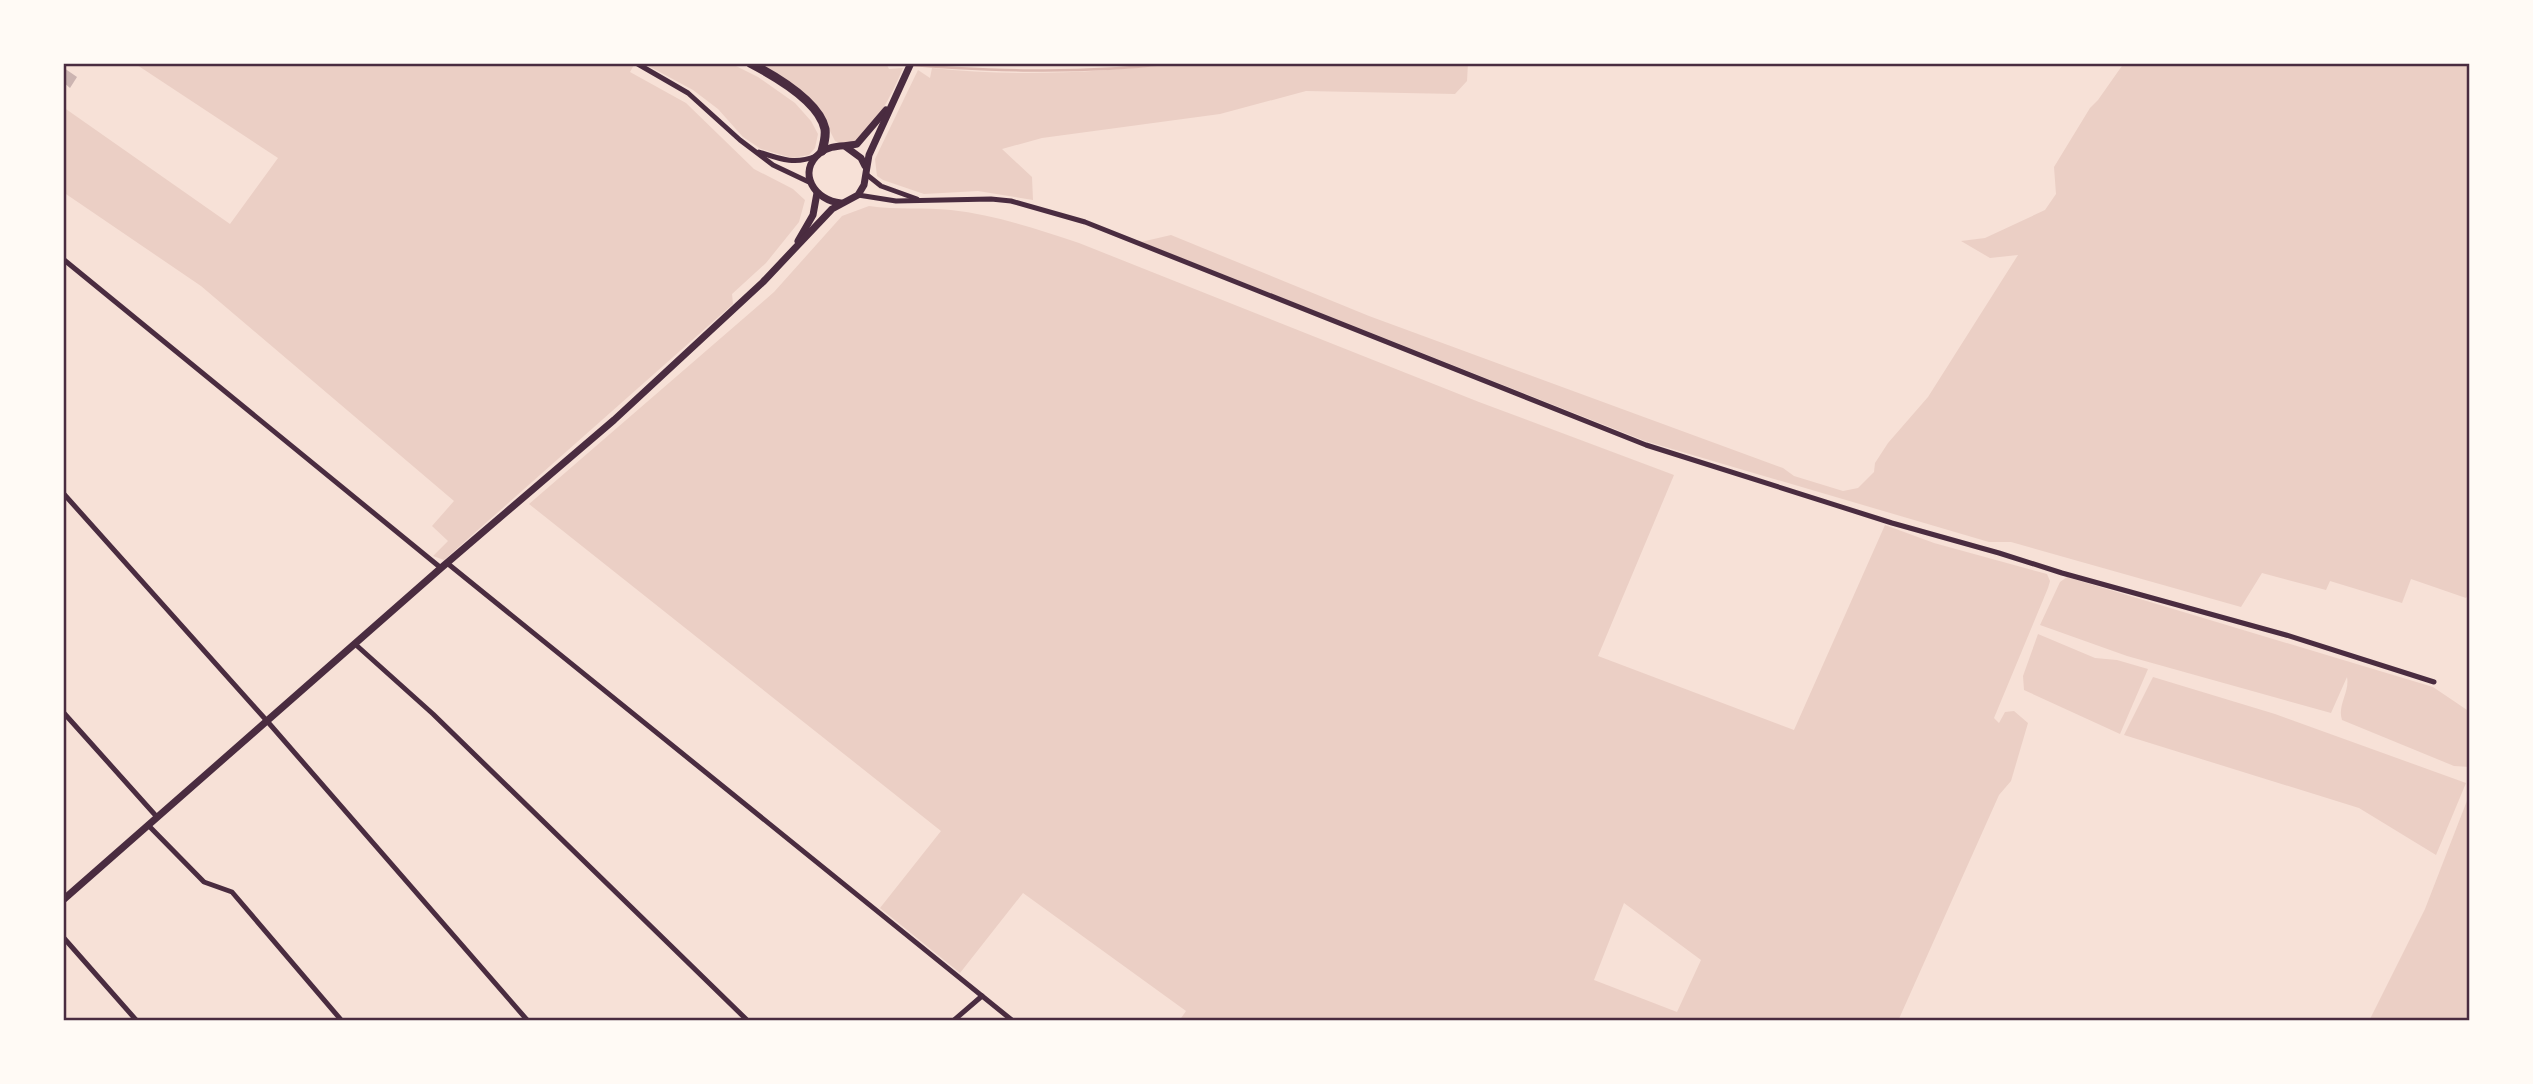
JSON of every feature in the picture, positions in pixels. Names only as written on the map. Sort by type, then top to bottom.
[{"type":"highway","points":[[750,63],[785,83],[819,116],[825,128],[819,153]]},
{"type":"street","points":[[636,63],[688,93],[740,140],[773,165],[811,183]]},
{"type":"street","points":[[63,900],[614,420],[763,282],[841,203],[858,195],[893,102],[910,66]]},
{"type":"street","points":[[755,151],[790,162],[803,161],[837,146],[857,144],[893,102]]},
{"type":"street","points":[[845,147],[861,158],[866,170],[881,186],[923,201]]},
{"type":"street","points":[[819,153],[811,164],[811,183],[824,199],[841,203]]},
{"type":"street","points":[[788,256],[813,215],[817,193]]},
{"type":"street","points":[[858,195],[896,201],[1011,201],[1085,222],[1646,445],[1881,520],[2286,635],[2434,682]]},
{"type":"street","points":[[63,258],[1013,1021]]},
{"type":"street","points":[[63,493],[267,720],[528,1021]]},
{"type":"street","points":[[355,644],[433,714],[748,1021]]},
{"type":"street","points":[[63,712],[157,817]]},
{"type":"street","points":[[148,825],[204,883],[232,892],[342,1021]]},
{"type":"street","points":[[63,937],[137,1021]]},
{"type":"street","points":[[953,1021],[982,996]]},
{"type":"shaded area","points":[[134,63],[635,63],[630,72],[686,103],[754,169],[793,189],[805,200],[799,222],[766,263],[732,294],[733,304],[444,560],[433,556],[448,541],[432,526],[454,501],[201,286],[63,192],[63,107],[230,224],[278,158]]},
{"type":"shaded area","points":[[643,63],[730,63],[758,77],[795,103],[811,121],[818,134],[815,148],[809,155],[792,158],[761,149],[743,137],[718,109],[693,90]]},
{"type":"shaded area","points":[[759,63],[886,63],[889,69],[903,68],[883,109],[854,144],[835,141],[820,111]]},
{"type":"shaded area","points":[[1180,63],[1468,63],[1467,81],[1455,94],[1306,91],[1220,114],[1042,138],[1002,149],[1032,177],[1033,200],[978,191],[924,194],[877,176],[875,159],[918,70],[930,78],[932,68],[1056,73]]},
{"type":"shaded area","points":[[2124,63],[2470,63],[2470,591],[2466,598],[2411,579],[2402,603],[2330,581],[2326,590],[2262,573],[2241,607],[2011,542],[1989,542],[1645,441],[1141,242],[1171,235],[1369,316],[1783,468],[1794,476],[1843,491],[1858,488],[1874,472],[1875,463],[1888,443],[1928,397],[2018,255],[1990,258],[1961,241],[1985,238],[2045,210],[2056,194],[2054,167],[2090,108]]},
{"type":"shaded area","points":[[869,206],[967,212],[1016,223],[1079,243],[1479,402],[1674,475],[1598,656],[1794,730],[1885,525],[1934,543],[2047,574],[2050,581],[2048,588],[1994,718],[1999,723],[2005,712],[2014,711],[2028,723],[2011,781],[1999,795],[1898,1021],[1179,1021],[1186,1011],[1023,893],[960,973],[880,908],[941,831],[529,504],[774,292],[842,216]],"holes":[[[1624,903],[1701,960],[1677,1012],[1594,980]]]},
{"type":"shaded area","points":[[2067,577],[2433,687],[2470,712],[2470,767],[2454,766],[2342,720],[2341,709],[2347,677],[2331,713],[2127,656],[2040,625],[2060,582]]},
{"type":"shaded area","points":[[2038,634],[2095,658],[2117,660],[2148,669],[2120,734],[2024,690],[2023,676]]},
{"type":"shaded area","points":[[2153,677],[2275,714],[2466,783],[2436,855],[2359,808],[2124,735]]},
{"type":"shaded area","points":[[2470,793],[2470,1021],[2369,1021],[2425,909]]},
{"type":"building","points":[[64,68],[77,77],[70,88],[63,82]]},
{"type":"waterway","points":[[886,63],[1030,70],[1102,69],[1173,63]]}]
